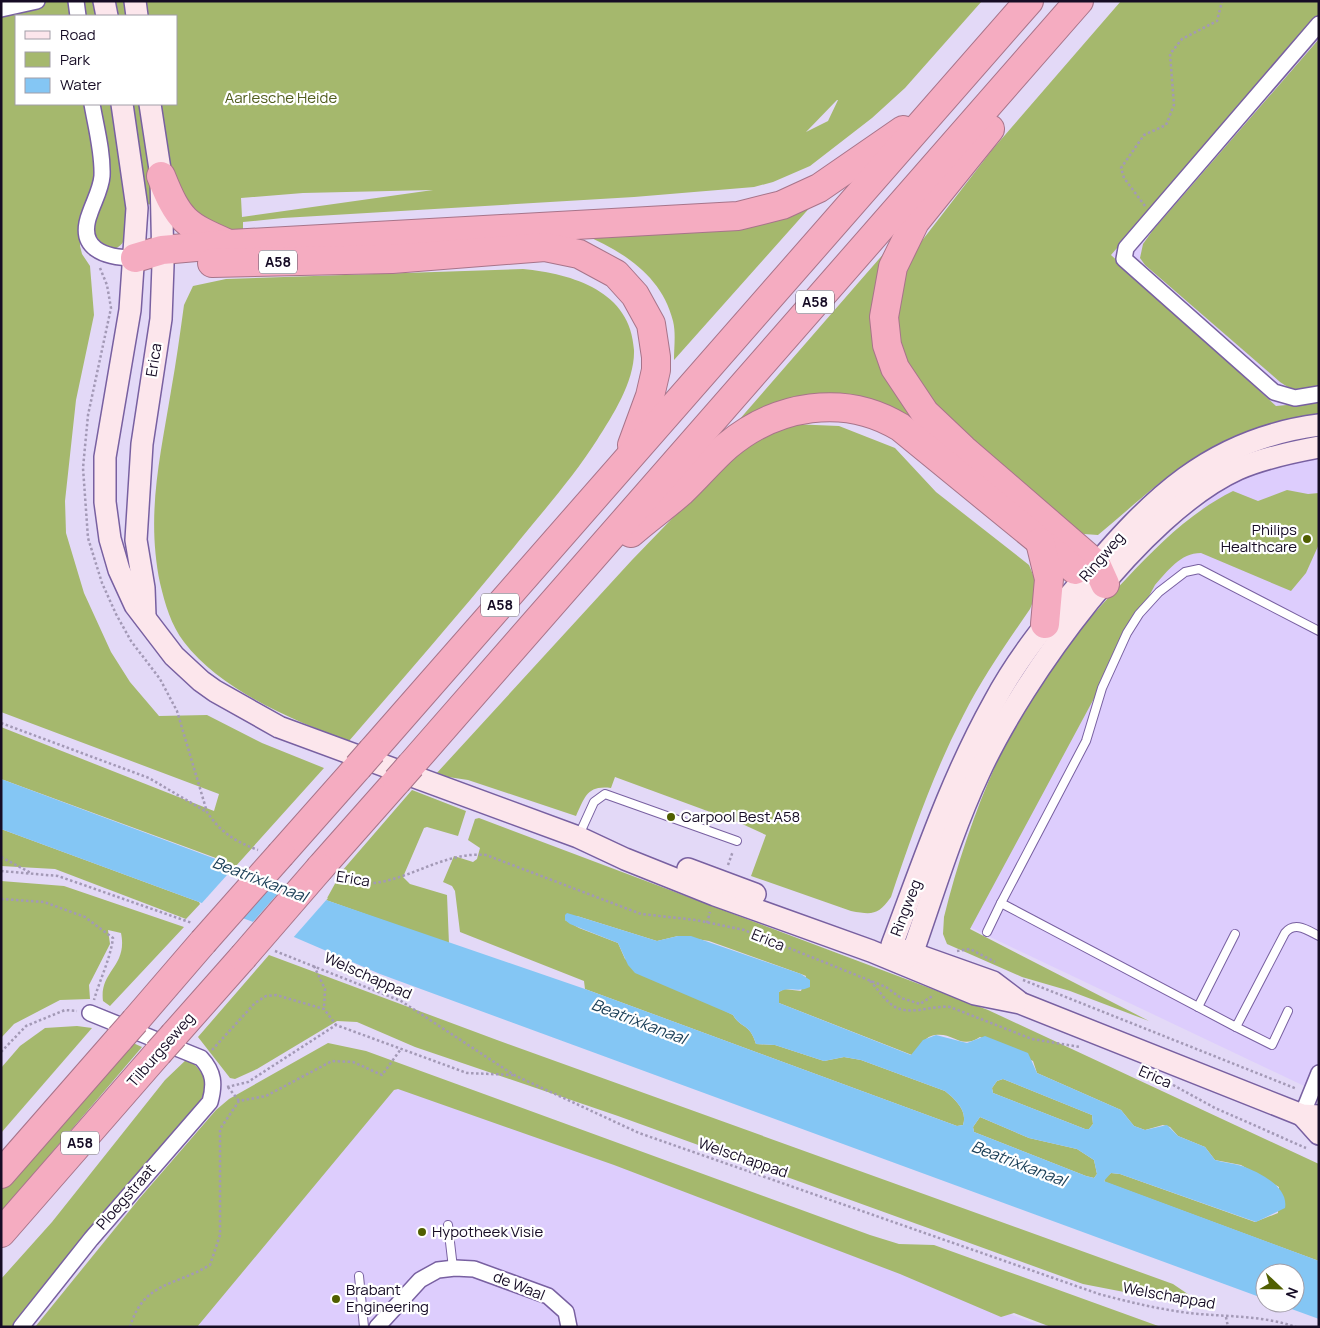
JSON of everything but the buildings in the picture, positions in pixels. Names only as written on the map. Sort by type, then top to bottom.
[{"type":"highway","name":"A58","points":[[1,1174],[204,942],[276,850],[365,759],[1029,1]]},
{"type":"highway","name":"A58","points":[[327,869],[404,773],[1080,1]]},
{"type":"highway","name":"A58","points":[[1060,24],[983,139],[915,222],[893,267],[884,317],[887,344],[895,368],[925,413],[1095,575]]},
{"type":"highway","name":"A58","points":[[163,257],[230,244],[738,216],[782,205],[819,188],[937,107]]},
{"type":"highway","name":"A58","points":[[160,176],[174,208],[184,220],[199,230],[230,244]]},
{"type":"highway","name":"A58","points":[[163,257],[392,259],[545,247],[579,254],[603,266],[625,284],[643,308],[654,340],[656,357],[654,382],[627,458]]},
{"type":"highway","points":[[135,258],[163,257]]},
{"type":"highway","name":"A58","points":[[571,581],[682,491],[727,446],[742,435],[770,419],[800,409],[819,407],[859,411],[888,420],[900,427],[1040,542],[1095,575]]},
{"type":"highway","points":[[1040,542],[1049,579],[1045,624]]},
{"type":"highway","name":"Tilburgseweg","points":[[1,1232],[243,956],[327,869]]},
{"type":"main road","points":[[104,1],[106,15]]},
{"type":"main road","points":[[135,1],[137,15]]},
{"type":"main road","name":"Erica","points":[[122,105],[136,208],[135,258],[130,310],[105,457],[105,502],[110,539],[119,570],[135,605],[174,656],[201,681],[257,716],[419,779],[578,837],[629,849],[901,954],[975,994],[1020,1002],[1310,1116],[1316,1142]]},
{"type":"main road","name":"Erica","points":[[145,616],[144,588],[136,540],[142,444],[161,319],[163,257],[160,176],[150,105]]},
{"type":"main road","name":"Ringweg","points":[[901,954],[963,807],[996,738],[1049,655],[1095,575],[1141,514],[1200,467],[1259,438],[1293,429],[1319,425]]},
{"type":"main road","name":"Ringweg","points":[[901,954],[947,801],[970,747],[994,701],[1045,624],[1095,575],[1165,520],[1187,500],[1238,469],[1260,461],[1319,447]]},
{"type":"street","points":[[1,9],[37,1]]},
{"type":"street","points":[[76,1],[78,15]]},
{"type":"street","points":[[1319,24],[1126,248],[1124,259],[1274,392],[1295,398],[1319,394]]},
{"type":"street","points":[[92,105],[102,177],[89,214],[87,231],[90,244],[95,250],[110,256],[135,258]]},
{"type":"street","points":[[90,1013],[207,1060],[214,1083]]},
{"type":"street","points":[[1310,1116],[1319,1073]]},
{"type":"street","name":"Ploegstraat","points":[[21,1327],[91,1238],[210,1102],[214,1083]]},
{"type":"street","name":"de Waal","points":[[377,1327],[420,1280],[438,1270],[453,1268],[474,1269],[548,1296],[566,1312],[569,1327]]},
{"type":"lane","points":[[987,932],[1086,741],[1102,688],[1127,633],[1139,614],[1165,587],[1185,572],[1200,569],[1319,631]]},
{"type":"lane","points":[[578,837],[594,802],[605,794],[737,841]]},
{"type":"lane","points":[[1001,903],[1272,1045],[1288,1011]]},
{"type":"lane","points":[[1236,1027],[1285,933],[1293,927],[1300,927],[1319,936]]},
{"type":"lane","points":[[1198,1007],[1235,934]]},
{"type":"lane","points":[[448,1225],[453,1268]]},
{"type":"lane","points":[[358,1276],[364,1327]]},
{"type":"path","points":[[1153,216],[1124,178],[1121,168],[1144,135],[1166,125],[1174,105],[1170,54],[1182,39],[1217,21],[1222,1]]},
{"type":"path","points":[[1,723],[149,778],[207,812],[216,826],[226,835],[276,850]]},
{"type":"path","name":"Erica","points":[[327,869],[367,885],[395,880],[451,857],[471,854],[486,855],[641,914],[696,920],[744,930],[869,980],[892,1005],[907,1011],[923,1010],[936,1005],[950,1007],[1032,1039],[1057,1045],[1088,1048]]},
{"type":"path","points":[[1,858],[32,874]]},
{"type":"path","points":[[1,871],[58,876],[174,917]]},
{"type":"path","points":[[1,900],[44,902],[85,917],[113,938],[111,955],[105,966],[90,1013],[66,1010],[26,1026],[1,1052]]},
{"type":"path","name":"Welschappad","points":[[280,953],[313,964],[401,1001],[514,1075],[639,1133],[1066,1282],[1138,1305],[1226,1317],[1258,1318],[1296,1327]]},
{"type":"path","points":[[989,959],[996,963]]},
{"type":"path","points":[[313,964],[325,989],[324,1009]]},
{"type":"path","points":[[1017,976],[1186,1046],[1273,1079]]},
{"type":"path","points":[[207,1060],[255,1003],[266,996],[276,995],[324,1009],[336,1025],[467,1073],[514,1075]]},
{"type":"path","points":[[214,1083],[228,1087],[248,1082],[336,1025]]},
{"type":"path","points":[[130,1327],[135,1309],[151,1292],[192,1276],[210,1265],[220,1235],[220,1129],[239,1101],[266,1096],[332,1061],[353,1062],[382,1075],[401,1049]]},
{"type":"path","name":"Erica","points":[[1172,1084],[1215,1108],[1316,1142]]},
{"type":"path","points":[[228,1087],[239,1101]]},
{"type":"path","name":"Welschappad","points":[[1226,1317],[1228,1327]]},
{"type":"shaded area","points":[[1319,16],[1319,1093],[965,925],[1166,558],[1276,406],[1111,255]]},
{"type":"shaded area","points":[[398,1078],[1044,1327],[191,1327]]},
{"type":"green space","name":"Aarlesche Heide","points":[[1,1],[982,1],[905,88],[872,118],[810,166],[773,182],[754,187],[634,197],[283,218],[243,222],[243,231],[225,228],[211,222],[184,202],[125,206],[125,237],[120,246],[114,249],[101,242],[95,233],[95,222],[100,208],[86,209],[81,229],[80,246],[82,254],[90,266],[94,315],[76,400],[65,501],[66,533],[84,593],[111,652],[130,682],[159,716],[207,715],[262,743],[324,768],[235,867],[224,861],[1,779],[1,727],[214,811],[219,794],[1,712]],"holes":[[[837,100],[828,121],[806,132]],[[433,190],[242,217],[241,198],[303,193]]]},
{"type":"green space","points":[[1121,1],[1319,1],[1319,16],[1111,255],[1276,406],[1319,402],[1319,419],[1254,430],[1211,448],[1171,474],[1098,535],[1084,534],[1075,530],[933,404],[911,372],[902,351],[899,303],[904,274],[914,251],[992,150]]},
{"type":"green space","points":[[1319,39],[1319,390],[1303,391],[1280,382],[1145,265],[1140,258],[1143,244],[1153,230]]},
{"type":"green space","points":[[813,204],[674,360],[675,335],[673,321],[668,305],[660,291],[639,267],[626,257],[582,234]]},
{"type":"green space","points":[[899,236],[880,312],[938,433],[869,406],[718,444]]},
{"type":"green space","points":[[523,269],[561,275],[596,289],[611,300],[622,313],[630,330],[634,350],[631,374],[627,386],[610,420],[579,466],[549,505],[349,741],[282,714],[259,702],[217,675],[184,642],[172,621],[160,583],[154,534],[154,510],[159,463],[184,305],[193,286],[226,279]]},
{"type":"green space","points":[[791,424],[839,426],[895,448],[936,492],[1029,565],[1036,582],[1034,599],[1030,609],[986,675],[952,738],[924,805],[891,897],[882,907],[870,913],[851,911],[751,876],[766,835],[740,823],[615,777],[611,788],[597,788],[588,794],[576,816],[468,780],[435,775],[632,560],[719,470],[756,441]]},
{"type":"green space","points":[[1287,490],[1308,494],[1319,493],[1319,544],[1306,573],[1291,591],[1201,553],[1181,559],[1170,569],[1155,585],[970,929],[1149,1021],[1070,991],[1022,977],[947,944],[943,934],[944,917],[964,849],[989,779],[1022,713],[1061,653],[1101,606],[1150,554],[1189,519],[1233,491],[1258,501]]},
{"type":"green space","points":[[412,790],[466,811],[458,836],[427,827],[424,828],[403,877],[410,884],[447,895],[449,944],[326,900],[342,871]]},
{"type":"green space","points":[[479,818],[988,1010],[1319,1164],[1319,1261],[1105,1182],[1104,1179],[1111,1173],[1120,1174],[1255,1222],[1278,1213],[1279,1187],[1241,1165],[1215,1160],[1205,1147],[1178,1136],[1170,1127],[1163,1125],[1145,1130],[1134,1126],[1121,1110],[1037,1073],[1033,1061],[980,1037],[967,1042],[942,1035],[931,1036],[912,1055],[779,1003],[779,992],[784,989],[801,991],[806,976],[801,974],[709,941],[678,936],[657,941],[577,916],[565,920],[579,928],[618,943],[625,959],[733,1015],[748,1029],[754,1037],[756,1044],[775,1045],[824,1061],[844,1057],[861,1060],[945,1091],[956,1102],[964,1115],[963,1125],[957,1126],[585,989],[584,981],[460,932],[455,891],[452,886],[443,882],[454,856],[473,862],[477,859],[480,848],[468,840],[475,819]]},
{"type":"green space","points":[[1,829],[199,902],[200,904],[186,919],[55,869],[1,866]]},
{"type":"green space","points":[[1,881],[64,886],[184,927],[110,1006],[103,1001],[103,991],[105,982],[121,954],[122,944],[121,933],[108,930],[110,944],[89,985],[90,999],[60,1000],[14,1024],[1,1038]]},
{"type":"green space","points":[[269,955],[497,1040],[1173,1284],[1201,1303],[1155,1298],[1083,1284],[618,1116],[415,1047],[357,1022],[337,1021],[257,1069],[235,1079],[230,1078],[198,1037]]},
{"type":"green space","points":[[77,1026],[92,1028],[1,1133],[1,1068],[20,1046],[45,1028]]},
{"type":"green space","points":[[133,1043],[142,1047],[1,1212],[1,1190]]},
{"type":"green space","points":[[328,1043],[366,1051],[870,1235],[899,1244],[934,1245],[1161,1327],[1051,1327],[1014,1313],[1001,1317],[900,1274],[614,1165],[398,1089],[394,1090],[197,1327],[35,1327],[139,1199],[216,1110],[229,1099]]},
{"type":"green space","points":[[188,1058],[200,1071],[205,1082],[204,1094],[196,1109],[16,1327],[1,1327],[1,1279],[52,1222],[165,1080]]},
{"type":"green space","points":[[1003,1079],[1092,1115],[1093,1124],[1089,1129],[1085,1129],[993,1093],[992,1088],[997,1081]]},
{"type":"green space","points":[[980,1117],[1029,1138],[1077,1149],[1094,1160],[1097,1174],[1094,1178],[1086,1176],[974,1132],[973,1127]]},
{"type":"water","name":"Beatrixkanaal","points":[[1,779],[326,900],[585,989],[957,1126],[963,1125],[964,1115],[956,1102],[945,1091],[861,1060],[844,1057],[824,1061],[775,1045],[756,1044],[754,1037],[748,1029],[733,1015],[635,973],[628,965],[618,943],[570,924],[565,920],[565,915],[567,913],[657,941],[678,936],[691,936],[801,974],[810,980],[810,987],[779,992],[779,1003],[911,1055],[923,1040],[936,1035],[967,1043],[985,1036],[1028,1053],[1037,1073],[1121,1110],[1134,1126],[1145,1130],[1167,1125],[1178,1136],[1205,1147],[1215,1160],[1242,1166],[1256,1172],[1278,1187],[1285,1200],[1285,1208],[1256,1222],[1120,1174],[1111,1173],[1104,1181],[1319,1261],[1319,1319],[1302,1313],[1305,1313],[1305,1263],[1255,1263],[1255,1295],[380,974],[294,937],[1,829]],"holes":[[[1003,1079],[1092,1115],[1093,1124],[1089,1129],[1085,1129],[993,1093],[992,1088],[997,1081]],[[980,1117],[1029,1138],[1077,1149],[1094,1160],[1097,1174],[1094,1178],[1086,1176],[974,1132],[973,1127]]]},
{"type":"pier","points":[[236,865],[276,879],[241,919],[201,904]]},
{"type":"pier","points":[[287,883],[328,898],[292,939],[252,923]]},
{"type":"place","name":"Philips Healthcare","points":[[1307,539]]},
{"type":"place","name":"Carpool Best A58","points":[[671,817]]},
{"type":"place","name":"Hypotheek Visie","points":[[422,1232]]},
{"type":"place","name":"Brabant Engineering","points":[[336,1299]]}]
